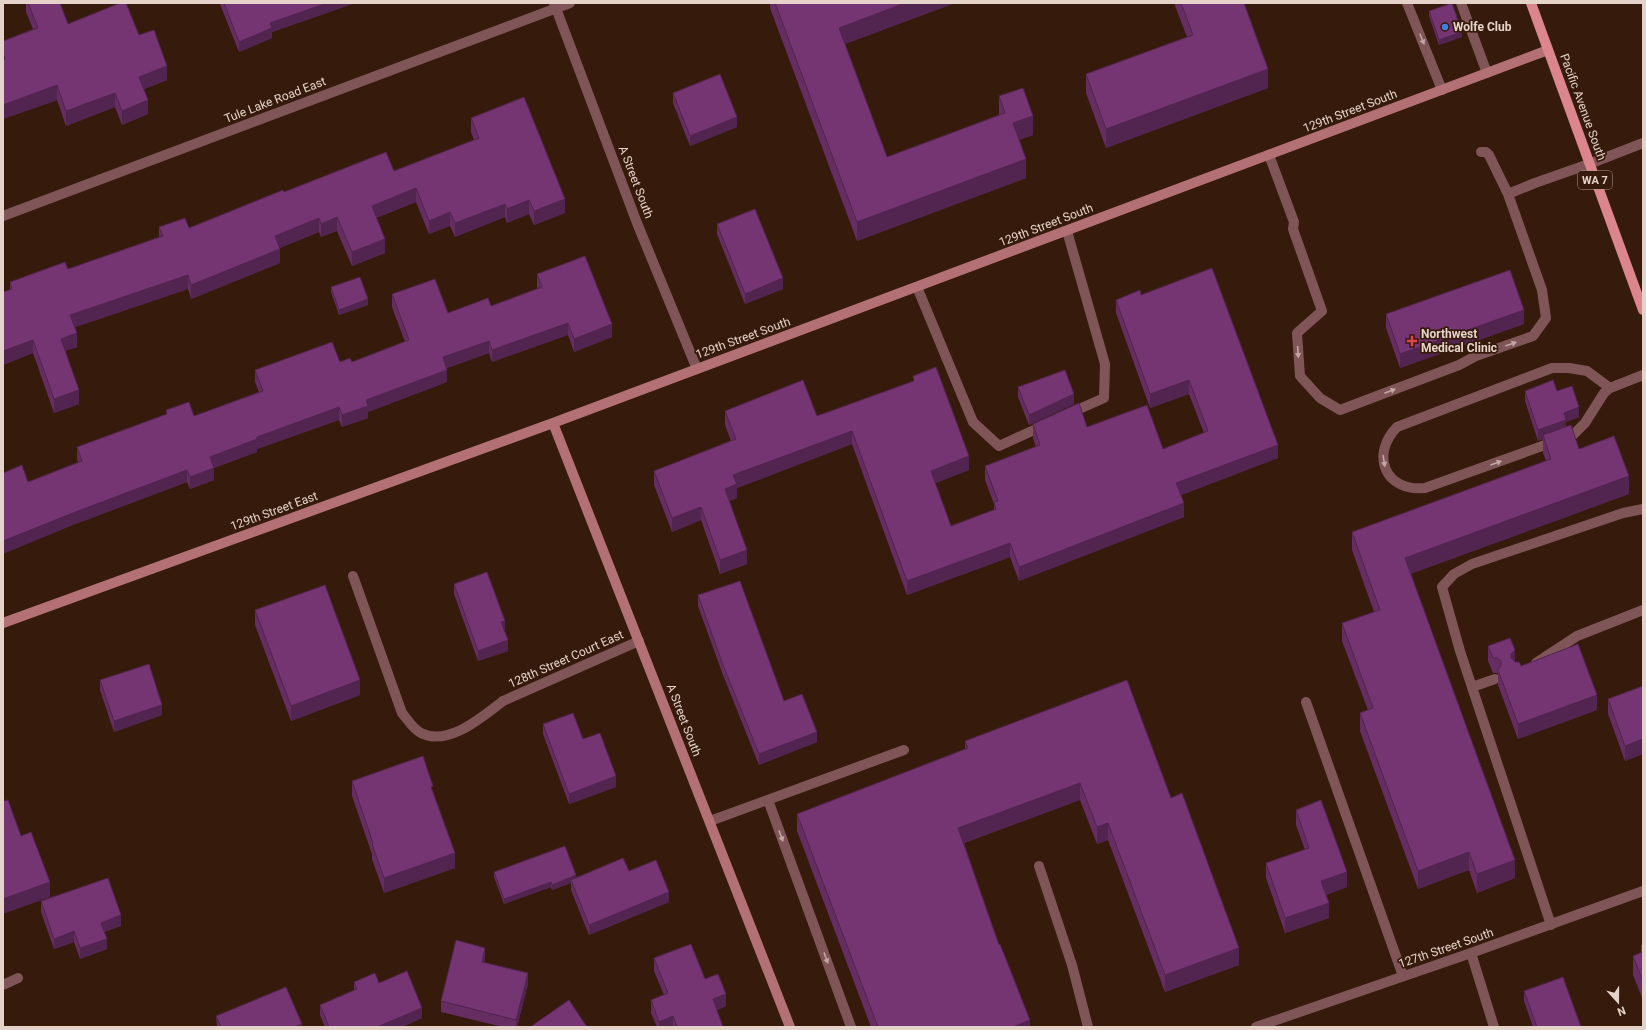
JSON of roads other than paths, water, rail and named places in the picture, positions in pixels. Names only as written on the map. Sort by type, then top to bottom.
[{"type":"main road","name":"Pacific Avenue South","points":[[1531,3],[1643,310]]},
{"type":"street","name":"Tule Lake Road East","points":[[3,216],[555,6],[570,3]]},
{"type":"street","points":[[1407,3],[1442,90]]},
{"type":"street","points":[[1461,3],[1487,73]]},
{"type":"street","name":"A Street South","points":[[555,6],[637,223],[697,369]]},
{"type":"street","name":"129th Street South","points":[[553,423],[1548,50]]},
{"type":"street","points":[[1508,194],[1643,143]]},
{"type":"street","points":[[1269,155],[1294,222],[1293,229],[1322,311],[1297,333],[1300,376],[1320,398],[1340,410],[1459,365],[1476,356],[1533,336],[1546,318],[1542,290],[1508,194],[1489,155],[1486,152],[1481,152]]},
{"type":"street","points":[[917,287],[973,422],[999,446],[1104,398],[1105,364],[1067,231]]},
{"type":"street","points":[[1610,388],[1586,371],[1569,368],[1552,368],[1397,427],[1389,435],[1384,446],[1383,457],[1386,468],[1390,476],[1406,487],[1415,489],[1425,488],[1573,435],[1585,423],[1604,393],[1610,388],[1643,375]]},
{"type":"street","name":"A Street South","points":[[553,423],[790,1027]]},
{"type":"street","name":"129th Street East","points":[[3,623],[553,423]]},
{"type":"street","points":[[1551,925],[1460,651],[1442,588],[1454,574],[1480,562],[1623,514],[1643,509]]},
{"type":"street","name":"128th Street Court East","points":[[353,576],[402,713],[410,724],[420,733],[432,737],[446,736],[464,729],[503,701],[639,641]]},
{"type":"street","points":[[1528,667],[1534,665],[1577,636],[1643,610]]},
{"type":"street","points":[[1472,687],[1495,679]]},
{"type":"street","points":[[1306,702],[1402,976]]},
{"type":"street","points":[[710,821],[904,750]]},
{"type":"street","points":[[768,800],[851,1027]]},
{"type":"street","points":[[1039,866],[1072,965],[1088,1027]]},
{"type":"street","name":"127th Street South","points":[[1256,1027],[1472,953],[1643,891]]},
{"type":"street","points":[[1472,953],[1494,1027]]},
{"type":"street","points":[[3,985],[18,978]]},
{"type":"place","name":"Wolfe Club","points":[[1445,27]]},
{"type":"place","name":"Northwest Medical Clinic","points":[[1412,341]]}]
